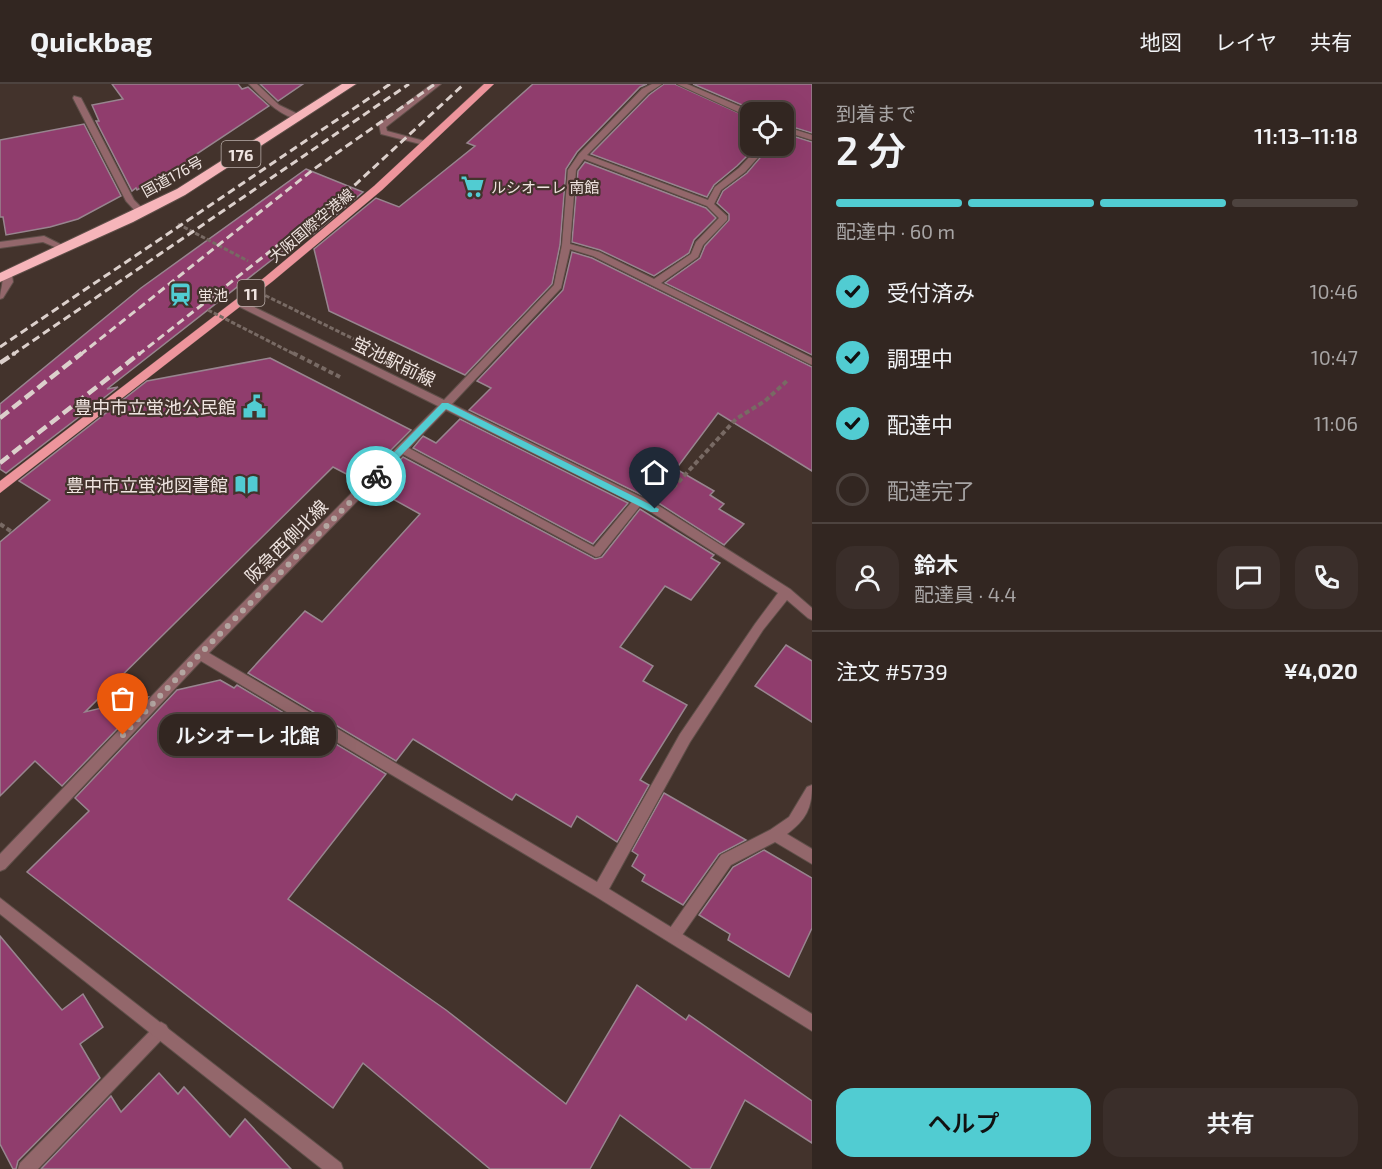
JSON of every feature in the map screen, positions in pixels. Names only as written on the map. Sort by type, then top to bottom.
[{"type":"highway","name":"国道176号","points":[[3,276],[188,188],[350,84]]},
{"type":"main road","name":"大阪国際空港線","points":[[0,488],[239,303],[378,188],[489,84]]},
{"type":"street","points":[[253,84],[276,107],[300,117]]},
{"type":"street","points":[[425,144],[384,132],[381,126],[437,84]]},
{"type":"street","name":"阪急西側北線","points":[[0,864],[200,654],[403,449],[558,286],[566,245],[572,170],[582,156],[645,91],[658,84]]},
{"type":"street","points":[[681,84],[740,110]]},
{"type":"street","points":[[77,98],[130,201],[141,212]]},
{"type":"street","points":[[794,132],[812,138]]},
{"type":"street","points":[[582,156],[710,204],[724,218],[699,244],[695,255],[655,284]]},
{"type":"street","points":[[710,204],[718,189],[742,170],[755,156]]},
{"type":"street","points":[[0,244],[44,239],[64,248]]},
{"type":"street","points":[[566,245],[596,254],[811,361]]},
{"type":"street","points":[[0,296],[8,282],[3,276]]},
{"type":"street","name":"蛍池駅前線","points":[[239,303],[655,509],[786,592],[812,615]]},
{"type":"street","points":[[403,449],[596,554],[639,501]]},
{"type":"street","points":[[600,891],[685,738],[759,627],[786,592]]},
{"type":"street","points":[[200,654],[600,891],[812,1023]]},
{"type":"street","points":[[673,936],[726,860],[775,835],[794,821],[812,791]]},
{"type":"street","points":[[775,835],[812,857]]},
{"type":"street","points":[[0,905],[335,1169]]},
{"type":"street","points":[[26,1169],[161,1030]]},
{"type":"path","points":[[173,222],[256,265]]},
{"type":"path","points":[[242,284],[372,348]]},
{"type":"path","points":[[208,310],[340,377]]},
{"type":"path","points":[[655,509],[736,419],[765,401],[811,361]]},
{"type":"path","points":[[0,524],[12,531]]},
{"type":"building","points":[[112,84],[238,84],[242,89],[248,87],[269,106],[189,159],[190,161],[132,191],[96,121],[99,121],[92,105],[123,99]]},
{"type":"building","points":[[260,84],[303,84],[278,101]]},
{"type":"building","points":[[533,84],[647,84],[640,87],[577,152],[566,169],[560,245],[552,284],[465,375],[329,311],[314,249],[376,198],[399,207],[475,146],[467,143]]},
{"type":"building","points":[[664,84],[675,84],[740,113],[740,156],[747,156],[714,185],[707,197],[591,154],[649,95]]},
{"type":"building","points":[[693,84],[812,84],[812,133],[794,127],[794,102],[740,102],[740,104]]},
{"type":"building","points":[[84,124],[121,196],[78,219],[6,235],[3,217],[0,217],[0,140]]},
{"type":"building","points":[[794,136],[812,142],[812,355],[665,283],[700,258],[705,246],[729,220],[729,214],[717,203],[723,191],[747,173],[761,156],[794,156]]},
{"type":"building","points":[[585,162],[706,208],[716,218],[694,240],[689,253],[654,276],[600,250],[572,242],[578,171]]},
{"type":"building","points":[[306,169],[363,192],[311,236],[310,230],[107,389],[118,387],[6,473],[0,469],[0,404],[141,288]]},
{"type":"building","points":[[572,252],[592,258],[812,367],[812,471],[718,413],[676,469],[714,491],[710,495],[724,504],[719,509],[744,524],[724,545],[660,504],[469,410],[491,388],[477,381],[563,290]]},
{"type":"building","points":[[270,358],[411,430],[360,481],[333,467],[85,712],[148,697],[62,786],[35,761],[0,796],[0,542],[50,500],[19,481],[147,381]]},
{"type":"building","points":[[460,419],[628,503],[593,544],[413,448],[423,436],[436,443]]},
{"type":"building","points":[[403,457],[595,559],[602,557],[640,509],[714,555],[711,558],[720,563],[691,600],[665,586],[620,647],[653,666],[643,681],[687,705],[640,780],[649,785],[617,842],[577,816],[571,827],[516,794],[512,800],[413,739],[396,761],[248,673],[305,611],[322,622],[420,514],[373,488]]},
{"type":"building","points":[[786,645],[812,661],[812,722],[755,686]]},
{"type":"building","points":[[220,680],[234,688],[237,685],[386,774],[288,899],[446,1010],[566,1104],[637,985],[686,1020],[689,1015],[812,1101],[812,1143],[745,1100],[710,1169],[692,1169],[620,1115],[590,1169],[490,1169],[363,1063],[333,1108],[27,872],[89,811],[75,798],[177,690]]},
{"type":"building","points":[[664,793],[746,840],[719,854],[683,905],[642,881],[645,875],[632,866],[638,855],[632,851]]},
{"type":"building","points":[[764,850],[812,878],[812,928],[789,977],[728,940],[730,934],[699,915],[733,867]]},
{"type":"building","points":[[0,936],[62,1010],[83,994],[103,1027],[80,1044],[100,1078],[18,1161],[16,1169],[13,1169],[0,1144]]},
{"type":"building","points":[[159,1073],[178,1094],[184,1087],[230,1137],[245,1119],[291,1169],[41,1169],[111,1096],[121,1112]]},
{"type":"railway","points":[[0,347],[390,84]]},
{"type":"railway","points":[[12,355],[409,84]]},
{"type":"railway","points":[[80,355],[314,169],[435,84]]},
{"type":"railway","points":[[138,355],[356,184],[464,84]]},
{"type":"railway","points":[[0,418],[82,353]]},
{"type":"railway","points":[[0,463],[140,353]]},
{"type":"railway","points":[[0,363],[12,355]]},
{"type":"way so far","points":[[123,735],[376,476]]},
{"type":"place","name":"ルシオーレ 南館","points":[[473,187]]},
{"type":"place","name":"蛍池","points":[[180,295]]},
{"type":"place","name":"豊中市立蛍池公民館","points":[[254,407]]},
{"type":"place","name":"豊中市立蛍池図書館","points":[[246,485]]},
{"type":"place","name":"ルシオーレ 北館","points":[[123,735]]},
{"type":"route","points":[[376,476],[445,405],[655,509]]}]
